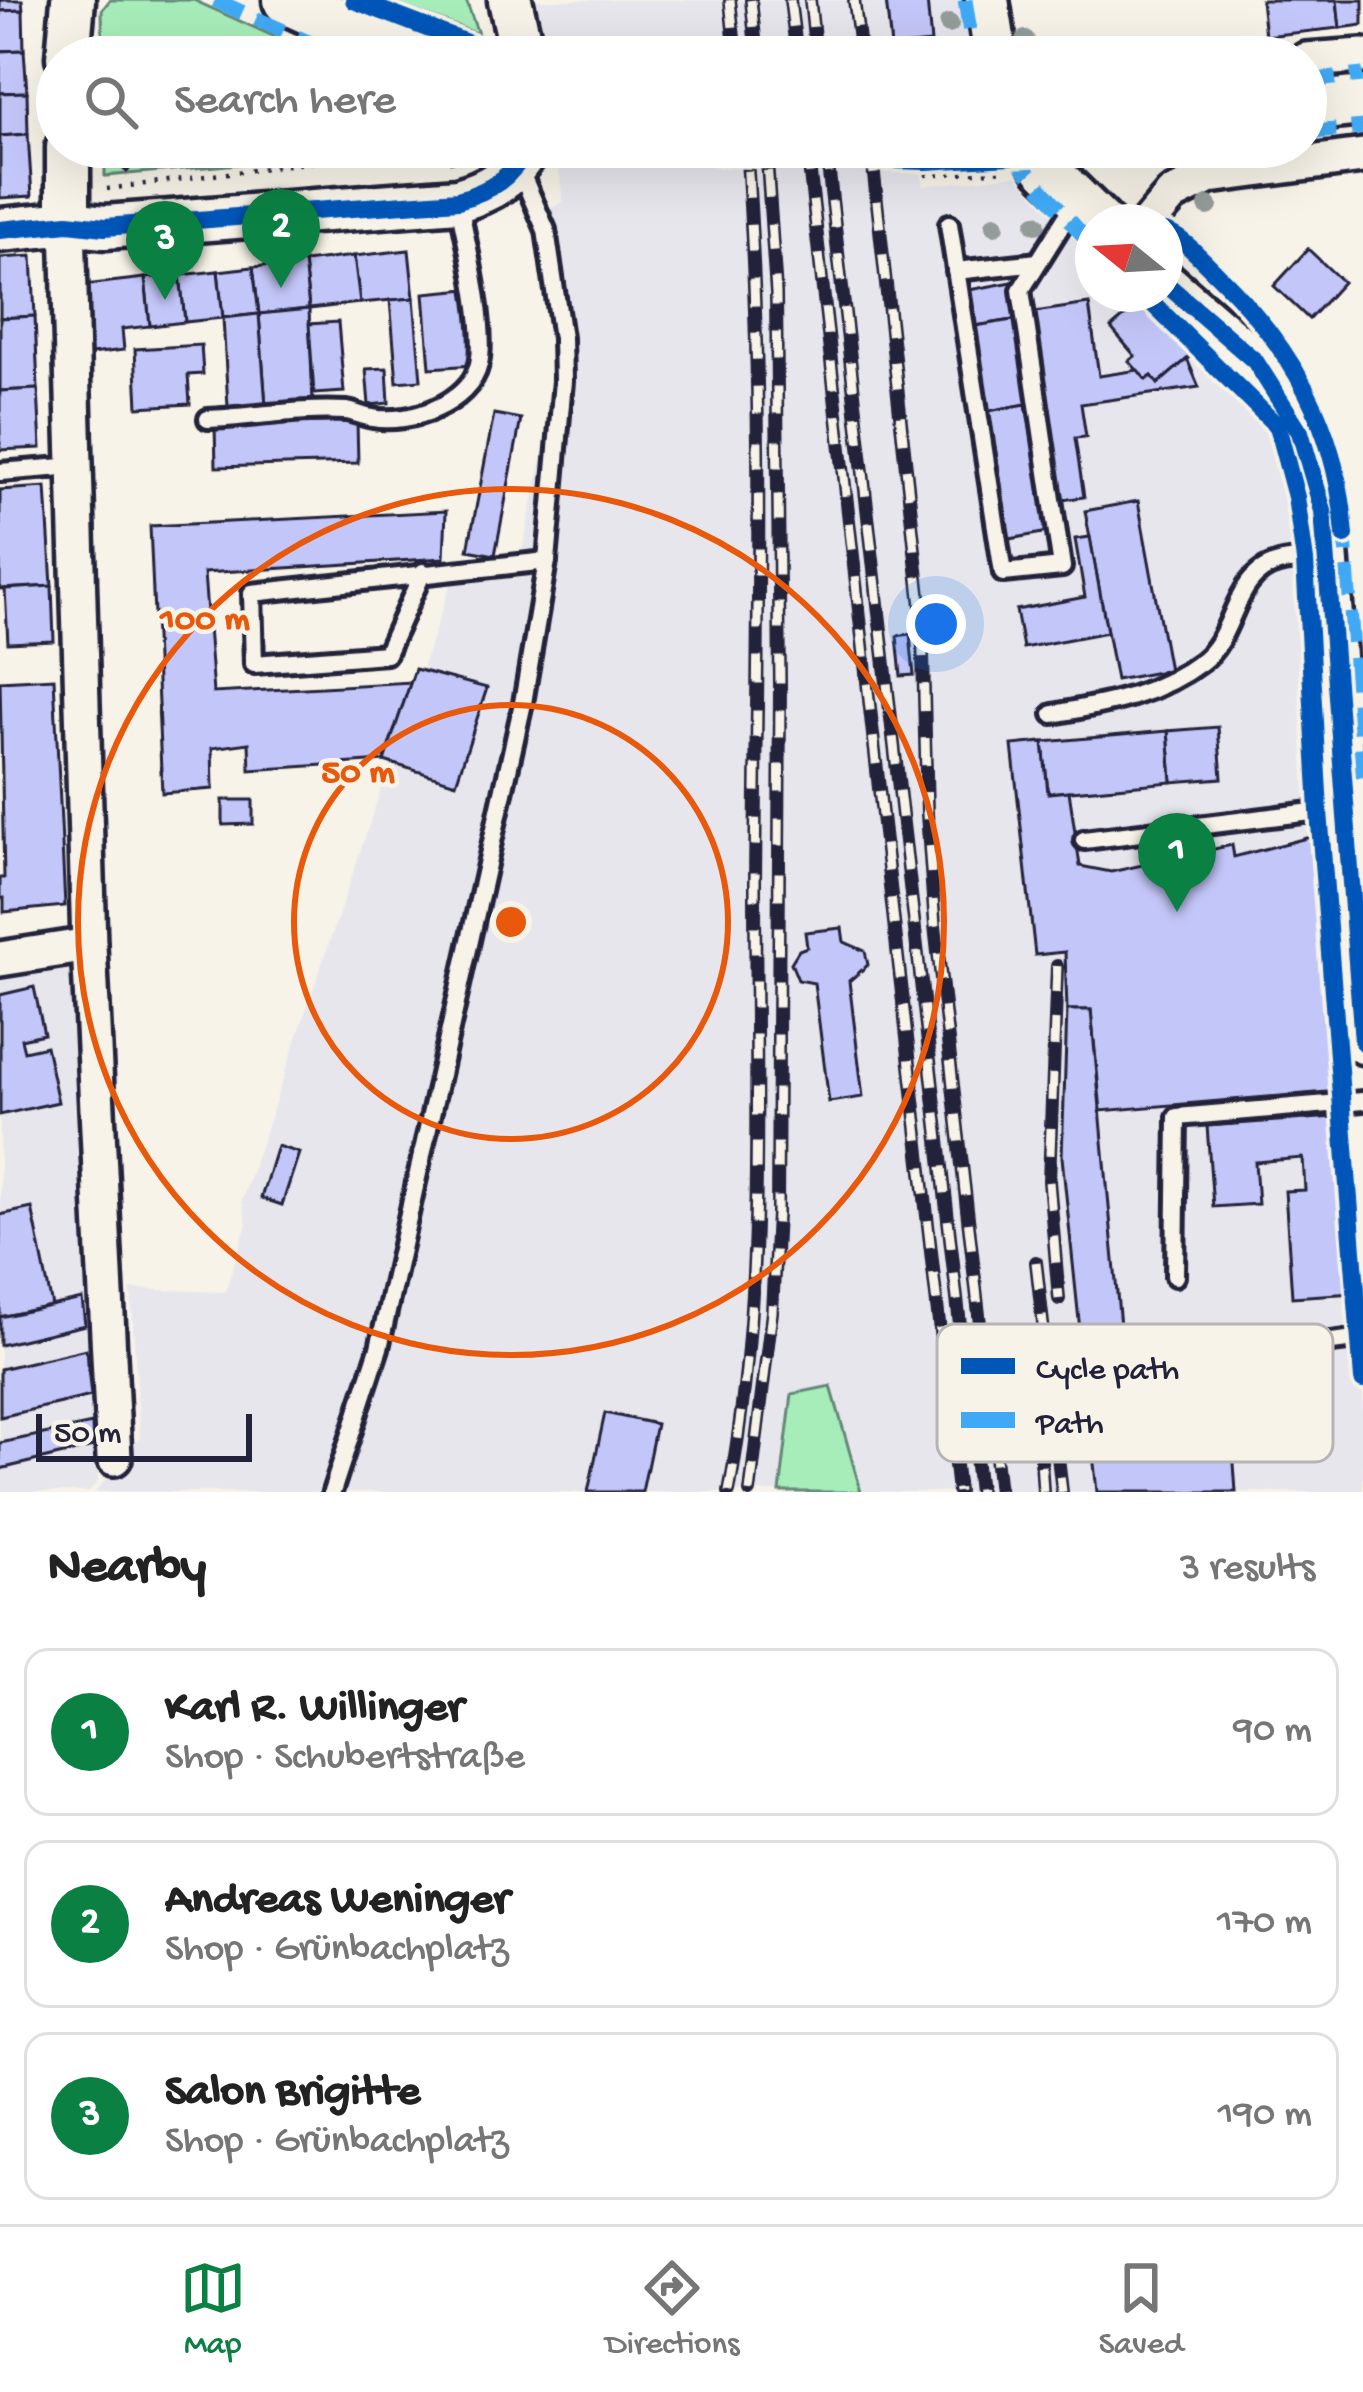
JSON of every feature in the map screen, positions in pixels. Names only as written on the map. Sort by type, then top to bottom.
[{"type":"main road","points":[[288,0],[365,36]]},
{"type":"main road","points":[[1327,105],[1363,101]]},
{"type":"street","points":[[68,36],[73,0]]},
{"type":"street","points":[[987,0],[993,36]]},
{"type":"street","points":[[1327,59],[1363,56]]},
{"type":"street","points":[[1327,161],[1363,156]]},
{"type":"street","points":[[68,168],[89,945],[114,1458]]},
{"type":"street","points":[[0,230],[68,208],[105,226],[458,200],[489,191],[511,168]]},
{"type":"street","points":[[1042,168],[1081,204]]},
{"type":"street","points":[[1164,204],[1172,195],[1210,176],[1271,168]]},
{"type":"street","points":[[1183,299],[1255,361],[1300,432],[1323,511],[1345,808],[1358,906],[1363,1042]]},
{"type":"street","points":[[0,959],[89,945]]},
{"type":"lane","points":[[332,1492],[379,1348],[523,704],[548,561],[563,381],[562,338],[545,230],[527,168]]},
{"type":"lane","points":[[208,419],[349,411],[376,419],[422,414],[451,402],[474,378],[480,361],[474,280],[458,200]]},
{"type":"lane","points":[[949,224],[1003,573],[1063,567],[1022,290],[1039,262],[1075,225]]},
{"type":"lane","points":[[956,271],[1039,262]]},
{"type":"lane","points":[[0,472],[76,466]]},
{"type":"lane","points":[[1053,714],[1134,699],[1203,662],[1222,642],[1241,594],[1256,574],[1278,563],[1327,559]]},
{"type":"lane","points":[[423,572],[386,654],[254,664],[252,593],[423,572],[548,561]]},
{"type":"lane","points":[[1084,840],[1345,808]]},
{"type":"lane","points":[[1175,1276],[1177,1117],[1363,1101]]},
{"type":"lane","points":[[1333,1342],[1363,1338]]},
{"type":"path","points":[[68,208],[295,168]]},
{"type":"path","points":[[926,168],[927,176],[984,168]]},
{"type":"shaded area","points":[[536,0],[966,0],[969,36],[541,36]]},
{"type":"shaded area","points":[[559,168],[922,168],[923,186],[1016,175],[1075,240],[1075,312],[1158,312],[1225,361],[1283,422],[1305,522],[1363,1300],[1363,1492],[861,1492],[830,1386],[792,1394],[780,1492],[95,1492],[140,1438],[131,1289],[225,1292],[247,1224],[242,1200],[452,580],[516,578],[559,380],[536,215],[563,202]]},
{"type":"shaded area","points":[[72,965],[98,1481],[89,1492],[0,1492],[0,973]]},
{"type":"green space","points":[[110,0],[193,0],[273,36],[103,36],[102,10]]},
{"type":"green space","points":[[385,0],[466,0],[478,34]]},
{"type":"green space","points":[[105,168],[194,168],[105,176]]},
{"type":"green space","points":[[831,1386],[861,1492],[780,1492],[792,1394]]},
{"type":"building","points":[[0,0],[22,0],[23,10],[0,11]]},
{"type":"building","points":[[886,0],[927,0],[930,36],[890,36]]},
{"type":"building","points":[[1261,0],[1337,0],[1340,28],[1265,36]]},
{"type":"building","points":[[1337,0],[1363,0],[1363,25],[1340,28]]},
{"type":"building","points":[[23,10],[24,50],[0,51],[0,11]]},
{"type":"building","points":[[24,50],[27,92],[0,93],[0,51]]},
{"type":"building","points":[[27,92],[28,134],[0,136],[0,93]]},
{"type":"building","points":[[28,134],[32,196],[0,198],[0,136]]},
{"type":"building","points":[[1308,249],[1343,282],[1309,319],[1274,286]]},
{"type":"building","points":[[409,250],[414,298],[360,303],[354,256]]},
{"type":"building","points":[[32,256],[35,316],[0,318],[0,258]]},
{"type":"building","points":[[354,256],[360,303],[309,309],[304,262]]},
{"type":"building","points":[[304,262],[309,309],[259,314],[253,267]]},
{"type":"building","points":[[253,267],[259,314],[223,318],[218,271]]},
{"type":"building","points":[[218,271],[223,318],[185,322],[180,275]]},
{"type":"building","points":[[180,275],[185,322],[150,326],[145,278]]},
{"type":"building","points":[[145,278],[150,326],[122,329],[124,350],[91,354],[84,285]]},
{"type":"building","points":[[1012,282],[1019,319],[976,326],[969,290]]},
{"type":"building","points":[[468,289],[474,365],[430,368],[424,293]]},
{"type":"building","points":[[414,298],[421,380],[397,382],[390,300]]},
{"type":"building","points":[[1075,306],[1075,312],[1090,312],[1099,376],[1138,370],[1146,380],[1152,376],[1158,384],[1187,359],[1199,387],[1081,404],[1086,437],[1075,438],[1084,497],[1061,500],[1034,312]]},
{"type":"building","points":[[309,309],[313,403],[266,406],[259,314]]},
{"type":"building","points":[[1130,312],[1156,312],[1193,355],[1158,384],[1152,376],[1146,380],[1129,361],[1135,356],[1111,328]]},
{"type":"building","points":[[259,314],[266,406],[228,407],[223,318]]},
{"type":"building","points":[[35,316],[38,389],[0,391],[0,318]]},
{"type":"building","points":[[1019,319],[1033,403],[983,412],[969,327]]},
{"type":"building","points":[[338,322],[344,392],[314,394],[309,324]]},
{"type":"building","points":[[201,345],[203,374],[188,375],[190,404],[138,407],[135,349]]},
{"type":"building","points":[[387,368],[389,403],[369,405],[366,369]]},
{"type":"building","points":[[38,389],[41,448],[0,450],[0,391]]},
{"type":"building","points":[[1026,404],[1048,532],[1010,539],[989,411]]},
{"type":"building","points":[[494,414],[521,419],[495,555],[468,550]]},
{"type":"building","points":[[357,421],[358,463],[216,467],[215,425]]},
{"type":"building","points":[[46,487],[52,586],[0,589],[0,490]]},
{"type":"building","points":[[1138,501],[1169,670],[1116,680],[1085,511]]},
{"type":"building","points":[[446,511],[444,558],[204,573],[213,693],[411,682],[384,761],[250,770],[249,743],[212,748],[213,789],[162,793],[150,526]]},
{"type":"building","points":[[1090,537],[1107,632],[1023,648],[1016,610],[1085,597],[1075,539]]},
{"type":"building","points":[[52,586],[54,641],[8,643],[5,589]]},
{"type":"building","points":[[910,634],[914,675],[901,676],[897,636]]},
{"type":"building","points":[[415,669],[487,688],[456,783],[384,761]]},
{"type":"building","points":[[54,678],[65,906],[4,912],[4,898],[0,898],[0,878],[4,878],[0,681]]},
{"type":"building","points":[[1218,727],[1222,778],[1172,782],[1168,731]]},
{"type":"building","points":[[1168,731],[1172,782],[1048,793],[1043,742]]},
{"type":"building","points":[[1043,742],[1048,793],[1069,791],[1080,866],[1111,872],[1232,845],[1234,857],[1318,835],[1339,1091],[1101,1111],[1091,1010],[1067,1010],[1065,952],[1035,955],[1012,745]]},
{"type":"building","points":[[223,800],[253,800],[253,824],[223,825]]},
{"type":"building","points":[[842,928],[844,942],[865,951],[868,965],[849,981],[863,1097],[829,1102],[814,983],[798,980],[791,963],[807,947],[805,932]]},
{"type":"building","points":[[34,987],[44,1034],[21,1039],[24,1051],[46,1046],[58,1102],[0,1115],[0,995]]},
{"type":"building","points":[[1067,1010],[1091,1010],[1120,1324],[1079,1324],[1062,1157]]},
{"type":"building","points":[[1335,1117],[1340,1188],[1347,1188],[1354,1293],[1292,1297],[1285,1191],[1305,1190],[1303,1158],[1255,1162],[1258,1204],[1213,1207],[1207,1126]]},
{"type":"building","points":[[277,1146],[299,1153],[282,1205],[261,1198]]},
{"type":"building","points":[[32,1208],[52,1306],[0,1317],[0,1215]]},
{"type":"building","points":[[82,1299],[85,1325],[0,1345],[0,1317]]},
{"type":"building","points":[[86,1349],[91,1396],[0,1417],[0,1369]]},
{"type":"building","points":[[605,1413],[656,1424],[642,1492],[588,1492]]},
{"type":"building","points":[[92,1424],[93,1447],[0,1469],[0,1443]]},
{"type":"building","points":[[1094,1462],[1234,1462],[1236,1492],[1097,1492]]},
{"type":"railway","points":[[730,0],[734,36]]},
{"type":"railway","points":[[751,0],[755,36]]},
{"type":"railway","points":[[790,0],[794,36]]},
{"type":"railway","points":[[810,0],[814,36]]},
{"type":"railway","points":[[854,0],[858,36]]},
{"type":"railway","points":[[729,1492],[749,1341],[756,1189],[758,423],[747,168]]},
{"type":"railway","points":[[750,1492],[772,1312],[777,1214],[780,685],[776,293],[767,168]]},
{"type":"railway","points":[[809,168],[939,1324]]},
{"type":"railway","points":[[828,168],[960,1324]]},
{"type":"railway","points":[[873,168],[922,615],[935,926],[980,1324]]},
{"type":"railway","points":[[1057,966],[1049,1181],[1059,1299]]},
{"type":"railway","points":[[1036,1262],[1043,1324]]},
{"type":"railway","points":[[955,1462],[958,1492]]},
{"type":"railway","points":[[976,1462],[979,1492]]},
{"type":"railway","points":[[996,1462],[999,1492]]},
{"type":"railway","points":[[1041,1462],[1043,1492]]},
{"type":"railway","points":[[1059,1462],[1062,1492]]},
{"type":"marked path","points":[[215,0],[295,36]]},
{"type":"marked path","points":[[965,0],[971,36]]},
{"type":"marked path","points":[[1327,79],[1363,75]]},
{"type":"marked path","points":[[1327,131],[1363,127]]},
{"type":"marked path","points":[[1024,168],[1075,226]]},
{"type":"marked path","points":[[1344,523],[1363,792]]},
{"type":"cycle path","points":[[354,0],[448,36]]},
{"type":"cycle path","points":[[0,230],[68,223],[105,227],[458,200],[499,182],[513,168]]},
{"type":"cycle path","points":[[1183,242],[1267,330],[1306,391],[1332,459],[1345,535]]},
{"type":"cycle path","points":[[1183,299],[1255,361],[1300,432],[1323,511],[1363,1042]]},
{"type":"cycle path","points":[[1161,312],[1277,426],[1296,497],[1305,561],[1319,811],[1363,1380]]},
{"type":"place","name":"Andreas Weninger","points":[[281,288]]},
{"type":"place","name":"Salon Brigitte","points":[[165,300]]},
{"type":"place","name":"Karl R. Willinger","points":[[1177,912]]}]
